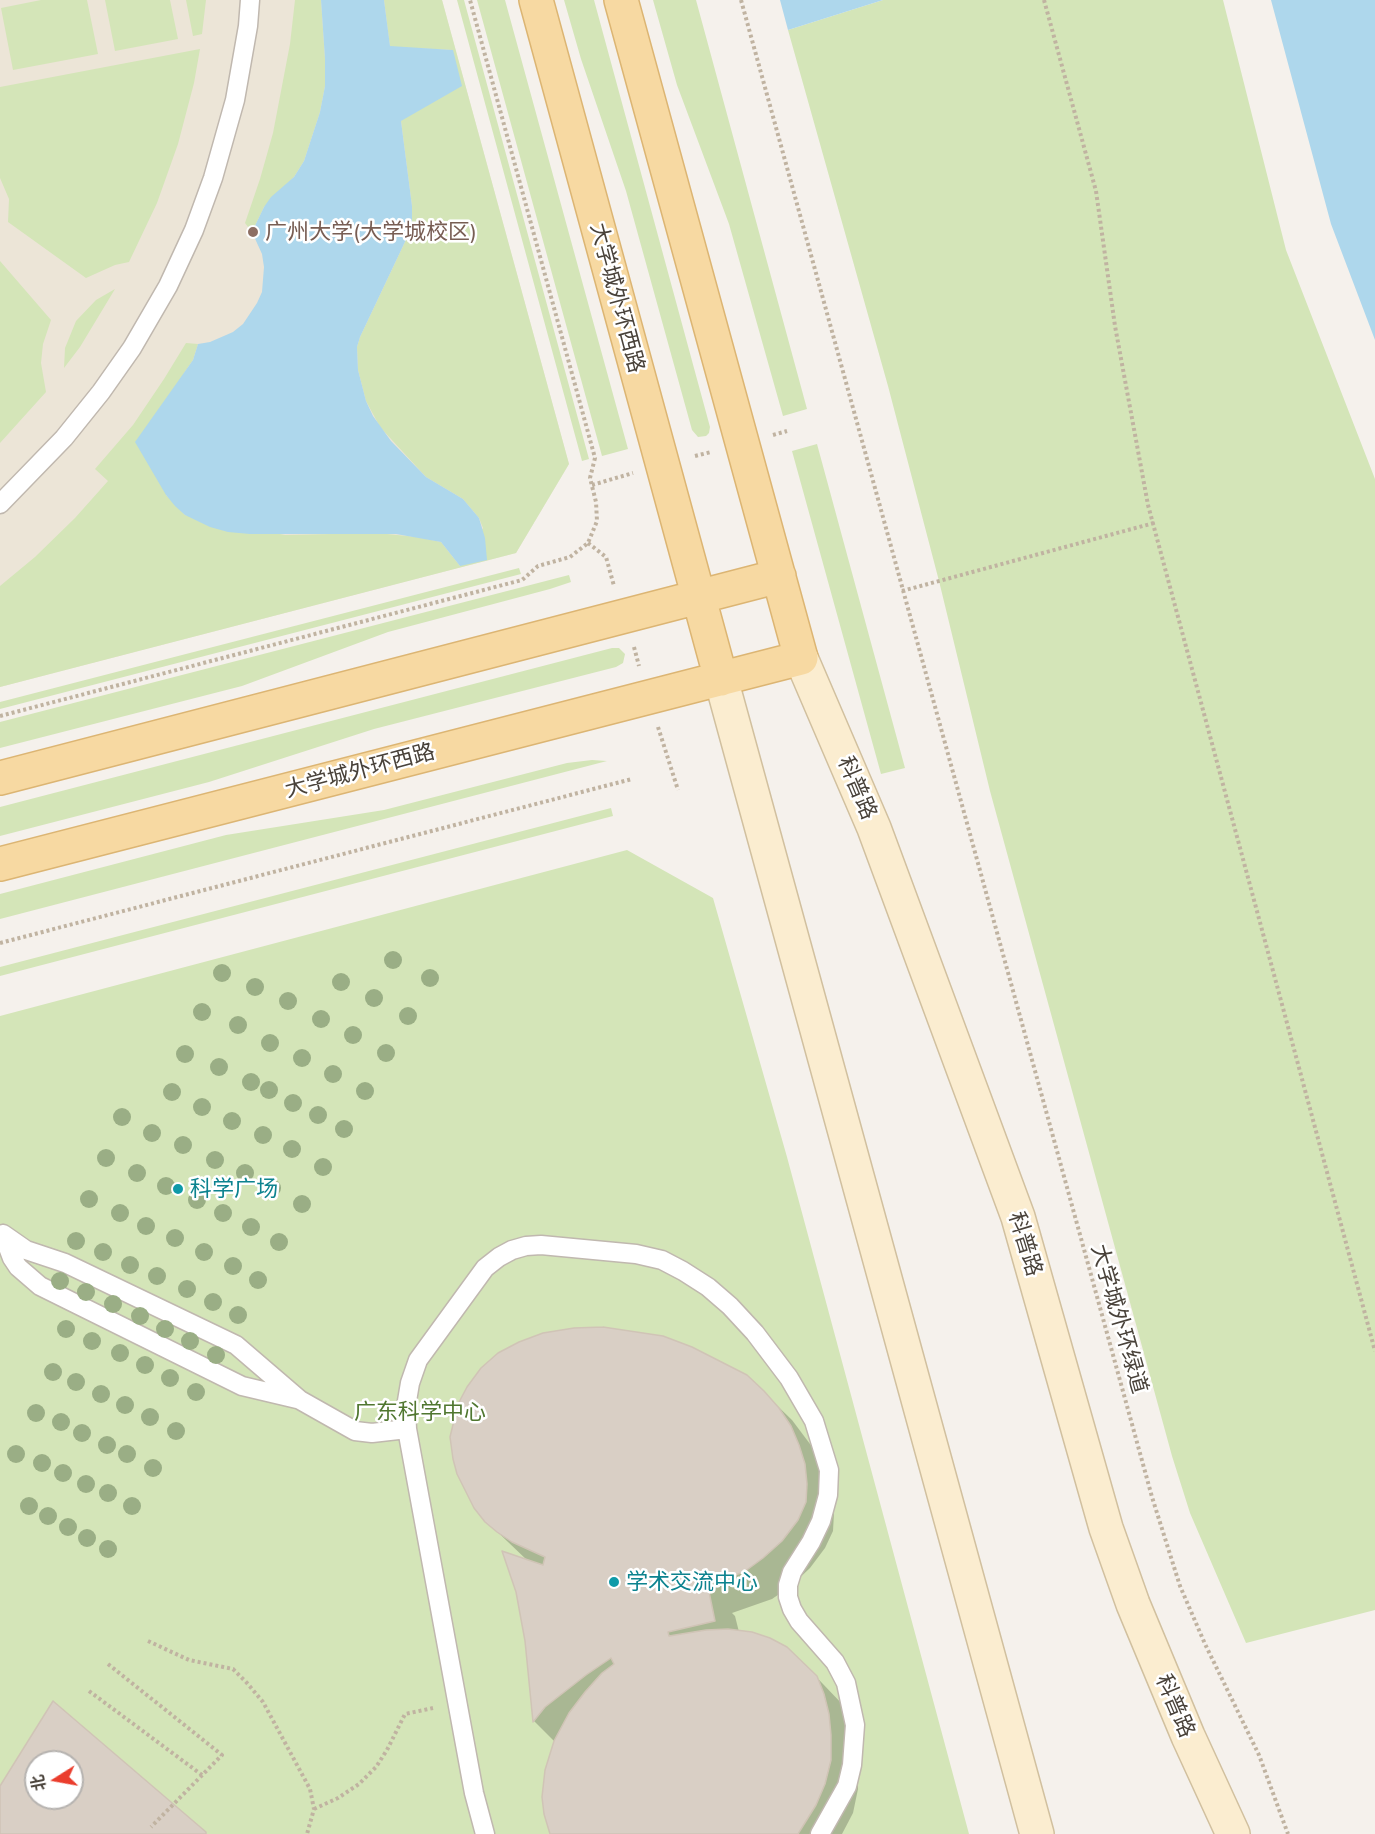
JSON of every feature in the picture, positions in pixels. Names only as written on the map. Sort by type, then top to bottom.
[{"type":"main road","name":"大学城外环西路","points":[[536,0],[721,679]]},
{"type":"main road","points":[[621,0],[801,658]]},
{"type":"main road","points":[[0,778],[779,576]]},
{"type":"main road","name":"大学城外环西路","points":[[0,864],[801,658]]},
{"type":"street","name":"科普路","points":[[801,658],[874,828],[1018,1217],[1106,1528],[1133,1604],[1188,1736],[1233,1834]]},
{"type":"street","points":[[721,679],[1038,1834]]},
{"type":"lane","points":[[0,504],[64,438],[101,392],[132,348],[168,286],[194,230],[213,178],[235,100],[248,26],[250,0]]},
{"type":"lane","points":[[2,1231],[12,1258],[18,1267],[39,1286],[242,1386],[300,1400]]},
{"type":"lane","points":[[2,1231],[26,1250],[65,1263],[236,1345],[300,1400],[355,1431],[372,1433],[407,1429]]},
{"type":"lane","points":[[485,1834],[476,1806],[457,1704],[407,1429],[406,1407],[408,1391],[418,1360],[485,1268],[512,1250],[541,1245],[636,1254],[662,1260],[683,1270],[730,1306],[755,1333],[789,1378],[814,1421],[829,1470],[828,1495],[821,1521],[792,1572],[788,1585],[788,1597],[792,1609],[812,1637],[836,1662],[850,1699],[855,1725],[852,1765],[847,1786],[820,1834]]},
{"type":"path","points":[[0,716],[522,580],[538,566],[570,557],[588,543],[597,521],[590,478],[595,458],[470,0]]},
{"type":"path","name":"大学城外环绿道","points":[[741,0],[1155,1508],[1180,1586],[1258,1755],[1288,1834]]},
{"type":"path","points":[[1044,0],[1096,191],[1115,326],[1148,505],[1375,1351]]},
{"type":"path","points":[[592,485],[632,474]]},
{"type":"path","points":[[902,591],[1154,524]]},
{"type":"path","points":[[588,543],[606,557]]},
{"type":"path","points":[[0,943],[632,779]]},
{"type":"path","points":[[148,1641],[189,1660],[233,1669],[263,1702],[310,1789],[314,1809],[308,1834]]},
{"type":"path","points":[[108,1664],[222,1755],[151,1827]]},
{"type":"path","points":[[89,1690],[202,1775]]},
{"type":"path","points":[[314,1809],[338,1798],[376,1767],[405,1714],[457,1704]]},
{"type":"shaded area","name":"广州大学(大学城校区)","points":[[0,0],[442,0],[569,464],[516,553],[0,687]]},
{"type":"green space","points":[[41,0],[87,0],[98,54],[13,70],[1,8]]},
{"type":"green space","points":[[105,0],[170,0],[178,39],[115,51]]},
{"type":"green space","points":[[186,0],[206,0],[202,34],[193,36]]},
{"type":"green space","points":[[295,0],[321,0],[325,86],[320,112],[304,161],[294,177],[264,207],[252,232],[245,223],[273,133],[290,44]]},
{"type":"green space","points":[[384,0],[442,0],[569,464],[516,553],[0,687],[0,586],[35,557],[75,518],[108,481],[95,469],[133,425],[186,343],[198,344],[193,360],[184,373],[166,495],[185,515],[285,535],[377,533],[417,537],[441,542],[460,566],[483,528],[479,518],[463,499],[426,477],[380,427],[366,401],[358,370],[357,347],[360,337],[412,227],[412,206],[401,121],[453,50],[390,47]]},
{"type":"green space","points":[[457,0],[464,0],[589,459],[582,461]]},
{"type":"green space","points":[[477,0],[505,0],[628,449],[602,456]]},
{"type":"green space","points":[[564,0],[594,0],[710,427],[706,436],[698,437],[692,430],[626,191],[581,59]]},
{"type":"green space","points":[[653,0],[696,0],[807,409],[783,416],[729,224],[677,85]]},
{"type":"green space","points":[[883,0],[1223,0],[1286,250],[1375,479],[1375,1610],[1246,1643],[1190,1513],[1172,1456],[990,791],[939,581],[888,386],[788,30]]},
{"type":"green space","points":[[200,49],[194,83],[178,144],[157,203],[129,262],[115,265],[86,278],[8,222],[9,199],[0,178],[0,87]]},
{"type":"green space","points":[[0,261],[51,320],[43,344],[41,363],[46,392],[0,443]]},
{"type":"green space","points":[[115,289],[80,347],[64,368],[65,348],[76,321],[96,300]]},
{"type":"green space","points":[[817,444],[905,768],[881,774],[792,451]]},
{"type":"green space","points":[[519,568],[521,574],[0,709],[0,702]]},
{"type":"green space","points":[[569,575],[571,582],[388,632],[242,686],[0,748],[0,722]]},
{"type":"green space","points":[[619,648],[625,654],[623,663],[616,667],[374,729],[209,782],[0,836],[0,807]]},
{"type":"green space","points":[[607,761],[0,919],[0,894],[226,835],[384,810],[567,763]]},
{"type":"green space","points":[[611,808],[613,816],[0,976],[0,967]]},
{"type":"green space","name":"广东科学中心","points":[[627,850],[713,898],[787,1157],[969,1834],[0,1834],[0,1016]]},
{"type":"water","points":[[321,0],[384,0],[390,46],[453,50],[462,86],[401,121],[412,206],[412,227],[360,337],[357,347],[358,370],[366,401],[373,416],[391,441],[426,477],[463,499],[479,518],[485,538],[487,560],[460,566],[441,542],[396,534],[250,534],[228,532],[210,527],[185,515],[175,506],[166,495],[135,442],[193,360],[198,344],[210,342],[233,332],[243,324],[262,292],[264,267],[262,254],[252,232],[271,197],[294,177],[304,161],[320,112],[325,86]]},
{"type":"water","points":[[780,0],[883,0],[788,30]]},
{"type":"water","points":[[1271,0],[1375,0],[1375,340],[1331,224]]},
{"type":"building","name":"学术交流中心","points":[[603,1327],[663,1336],[692,1347],[747,1375],[779,1408],[791,1426],[799,1445],[805,1464],[807,1484],[806,1502],[798,1520],[782,1541],[744,1572],[705,1585],[708,1587],[715,1621],[668,1632],[669,1636],[706,1630],[728,1629],[752,1632],[787,1647],[817,1676],[829,1714],[831,1760],[825,1784],[816,1805],[798,1834],[550,1834],[542,1797],[545,1770],[554,1741],[569,1713],[585,1692],[602,1673],[614,1664],[611,1658],[586,1675],[545,1707],[533,1722],[525,1641],[516,1592],[502,1551],[543,1565],[545,1557],[512,1542],[485,1522],[474,1508],[457,1474],[450,1437],[458,1404],[467,1387],[481,1368],[498,1353],[543,1333],[574,1328]]},
{"type":"building","points":[[53,1701],[206,1832],[206,1834],[0,1834],[0,1786]]},
{"type":"place","name":"广州大学(大学城校区)","points":[[253,232]]},
{"type":"place","name":"科学广场","points":[[178,1189]]},
{"type":"place","name":"学术交流中心","points":[[614,1582]]}]
